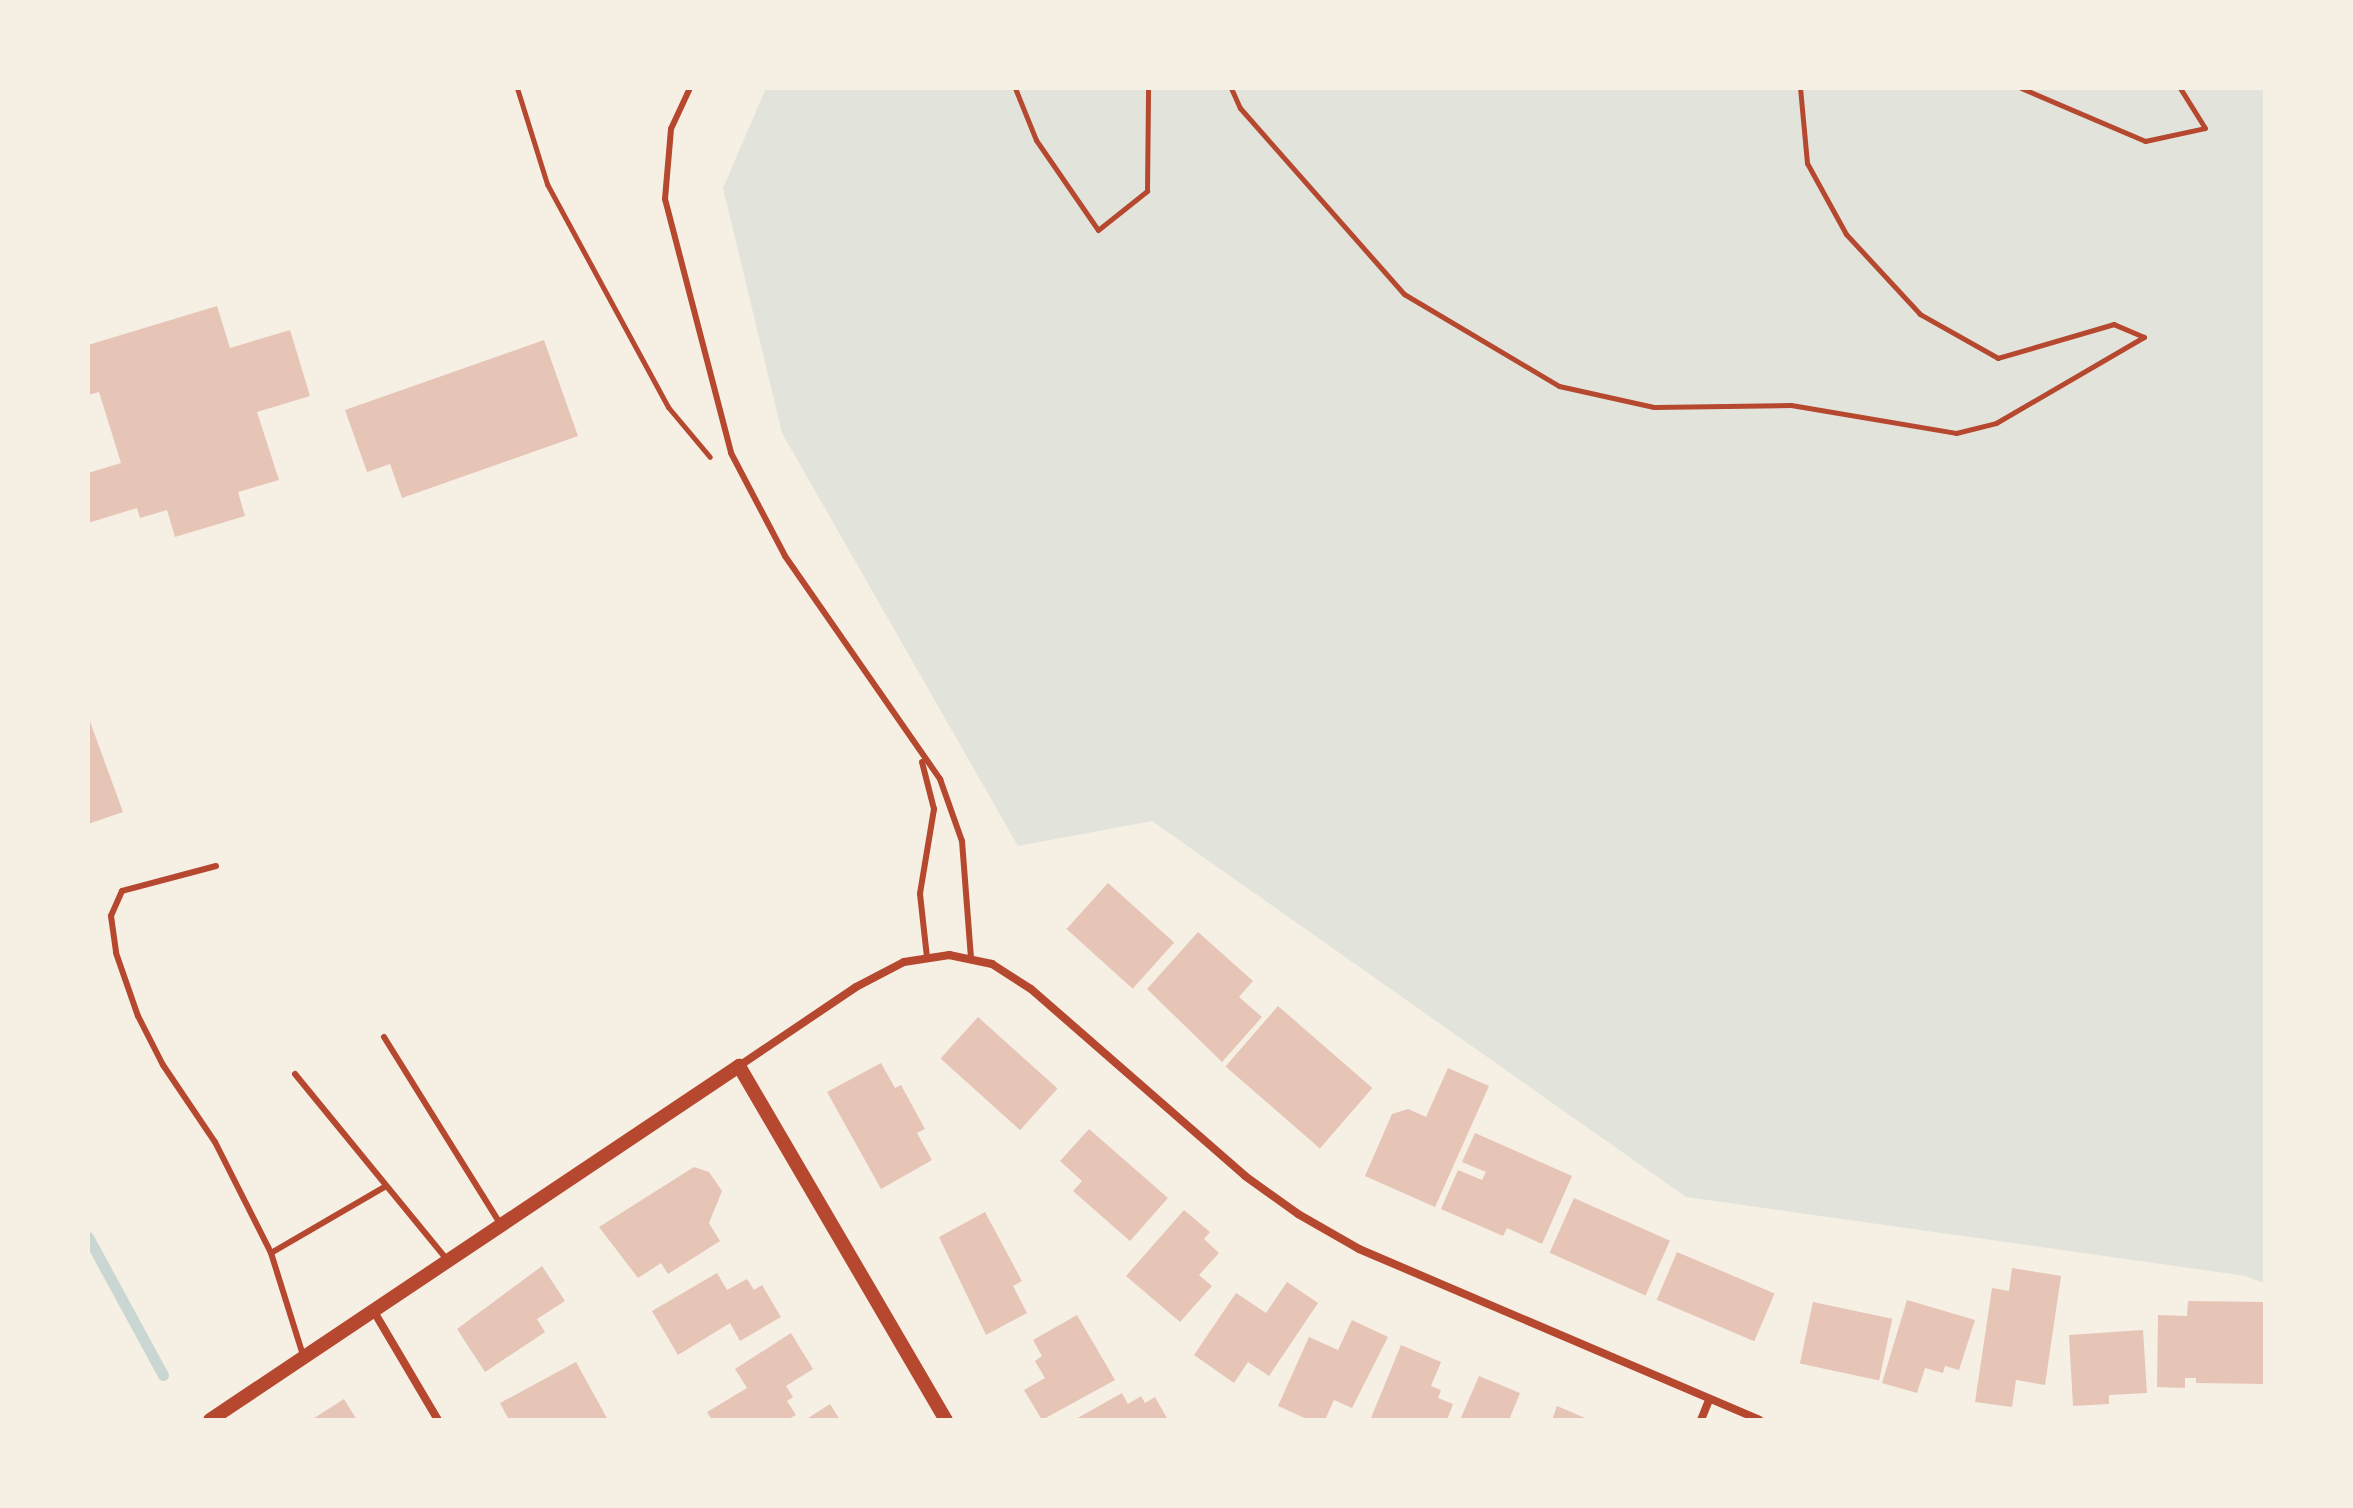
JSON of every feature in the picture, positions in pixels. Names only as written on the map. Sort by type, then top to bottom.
[{"type":"street","points":[[210,1420],[879,973],[927,957],[971,957],[1031,989],[1245,1176],[1298,1214],[1359,1249],[1759,1420]]},
{"type":"street","points":[[739,1066],[946,1420]]},
{"type":"street","points":[[373,1310],[438,1420]]},
{"type":"street","points":[[1701,1420],[1709,1400]]},
{"type":"lane","points":[[690,88],[671,129],[665,199],[713,394],[746,485],[785,556],[917,751],[940,779],[962,841],[971,957]]},
{"type":"lane","points":[[917,751],[934,809],[920,894],[927,957]]},
{"type":"lane","points":[[216,866],[122,891],[114,904],[112,927],[138,1016],[163,1065],[215,1142],[271,1253],[304,1357]]},
{"type":"lane","points":[[384,1037],[501,1225]]},
{"type":"lane","points":[[295,1074],[448,1261]]},
{"type":"lane","points":[[271,1253],[386,1186]]},
{"type":"path","points":[[517,88],[547,184],[668,407],[702,451],[746,485]]},
{"type":"path","points":[[1015,88],[1036,140],[1098,230],[1147,191],[1148,88]]},
{"type":"path","points":[[1231,88],[1240,108],[1404,294],[1559,386],[1654,407],[1791,405],[1956,433],[1996,423],[2144,337],[2114,324],[1998,358],[1920,314],[1846,234],[1807,163],[1800,88]]},
{"type":"path","points":[[2021,88],[2145,141],[2205,128],[2180,88]]},
{"type":"shaded area","points":[[766,88],[2265,88],[2265,1284],[2246,1276],[1686,1197],[1152,821],[1018,846],[782,433],[723,188]]},
{"type":"building","points":[[217,306],[230,348],[290,330],[310,396],[257,412],[279,480],[238,492],[245,516],[175,537],[167,510],[140,518],[137,508],[88,523],[88,473],[121,463],[99,392],[88,395],[88,345]]},
{"type":"building","points":[[544,340],[578,436],[402,498],[390,464],[367,472],[345,410]]},
{"type":"building","points":[[88,716],[123,812],[88,824]]},
{"type":"building","points":[[1108,883],[1174,943],[1133,989],[1067,929]]},
{"type":"building","points":[[1198,932],[1253,981],[1239,997],[1262,1017],[1222,1062],[1147,989]]},
{"type":"building","points":[[1278,1006],[1372,1088],[1320,1148],[1226,1066]]},
{"type":"building","points":[[978,1017],[1058,1089],[1020,1130],[941,1059]]},
{"type":"building","points":[[881,1063],[895,1088],[901,1085],[925,1129],[917,1133],[932,1160],[881,1189],[827,1092]]},
{"type":"building","points":[[1448,1068],[1489,1086],[1435,1207],[1365,1176],[1392,1114],[1408,1109],[1426,1117]]},
{"type":"building","points":[[1089,1129],[1168,1198],[1130,1241],[1073,1191],[1082,1181],[1060,1161]]},
{"type":"building","points":[[1475,1133],[1572,1176],[1542,1244],[1507,1228],[1503,1236],[1441,1209],[1458,1170],[1482,1180],[1486,1172],[1462,1162]]},
{"type":"building","points":[[694,1167],[709,1172],[722,1191],[709,1223],[720,1241],[668,1274],[661,1263],[638,1278],[599,1227]]},
{"type":"building","points":[[1574,1198],[1670,1241],[1646,1296],[1550,1253]]},
{"type":"building","points":[[1184,1210],[1210,1232],[1204,1239],[1219,1253],[1199,1275],[1212,1286],[1180,1322],[1126,1276]]},
{"type":"building","points":[[985,1212],[1022,1281],[1013,1286],[1027,1313],[986,1335],[939,1237]]},
{"type":"building","points":[[1677,1252],[1775,1293],[1754,1341],[1657,1300]]},
{"type":"building","points":[[542,1266],[565,1301],[537,1319],[545,1332],[485,1372],[457,1329]]},
{"type":"building","points":[[2012,1268],[2061,1276],[2045,1385],[2016,1380],[2012,1407],[1975,1402],[1992,1288],[2009,1291]]},
{"type":"building","points":[[717,1273],[727,1290],[747,1279],[754,1290],[762,1285],[781,1317],[740,1341],[730,1323],[678,1355],[652,1311]]},
{"type":"building","points":[[1287,1282],[1318,1303],[1269,1376],[1248,1362],[1234,1383],[1194,1355],[1236,1293],[1266,1313]]},
{"type":"building","points":[[1907,1300],[1975,1320],[1959,1370],[1945,1366],[1943,1373],[1925,1368],[1917,1393],[1882,1383]]},
{"type":"building","points":[[2188,1301],[2265,1302],[2265,1384],[2196,1383],[2196,1378],[2185,1378],[2185,1388],[2157,1387],[2158,1315],[2187,1316]]},
{"type":"building","points":[[1813,1302],[1892,1319],[1879,1380],[1800,1364]]},
{"type":"building","points":[[1077,1315],[1115,1380],[1042,1420],[1024,1390],[1045,1378],[1035,1361],[1042,1356],[1033,1340]]},
{"type":"building","points":[[1352,1320],[1388,1337],[1352,1408],[1334,1400],[1325,1420],[1309,1420],[1278,1406],[1309,1337],[1338,1350]]},
{"type":"building","points":[[2143,1330],[2147,1393],[2109,1395],[2109,1404],[2073,1406],[2069,1335]]},
{"type":"building","points":[[791,1333],[813,1369],[786,1386],[793,1397],[787,1401],[796,1415],[787,1420],[712,1420],[707,1412],[747,1388],[735,1369]]},
{"type":"building","points":[[1401,1345],[1441,1362],[1431,1386],[1441,1390],[1438,1398],[1453,1404],[1447,1420],[1371,1418]]},
{"type":"building","points":[[576,1362],[608,1420],[509,1420],[500,1403]]},
{"type":"building","points":[[1479,1376],[1520,1393],[1509,1420],[1460,1420]]},
{"type":"building","points":[[1122,1393],[1128,1404],[1141,1396],[1145,1403],[1155,1397],[1168,1420],[1074,1420]]},
{"type":"building","points":[[344,1399],[357,1420],[311,1420]]},
{"type":"building","points":[[830,1404],[840,1420],[805,1420]]},
{"type":"building","points":[[1557,1406],[1590,1420],[1552,1420]]},
{"type":"waterway","points":[[88,1237],[163,1375]]}]
